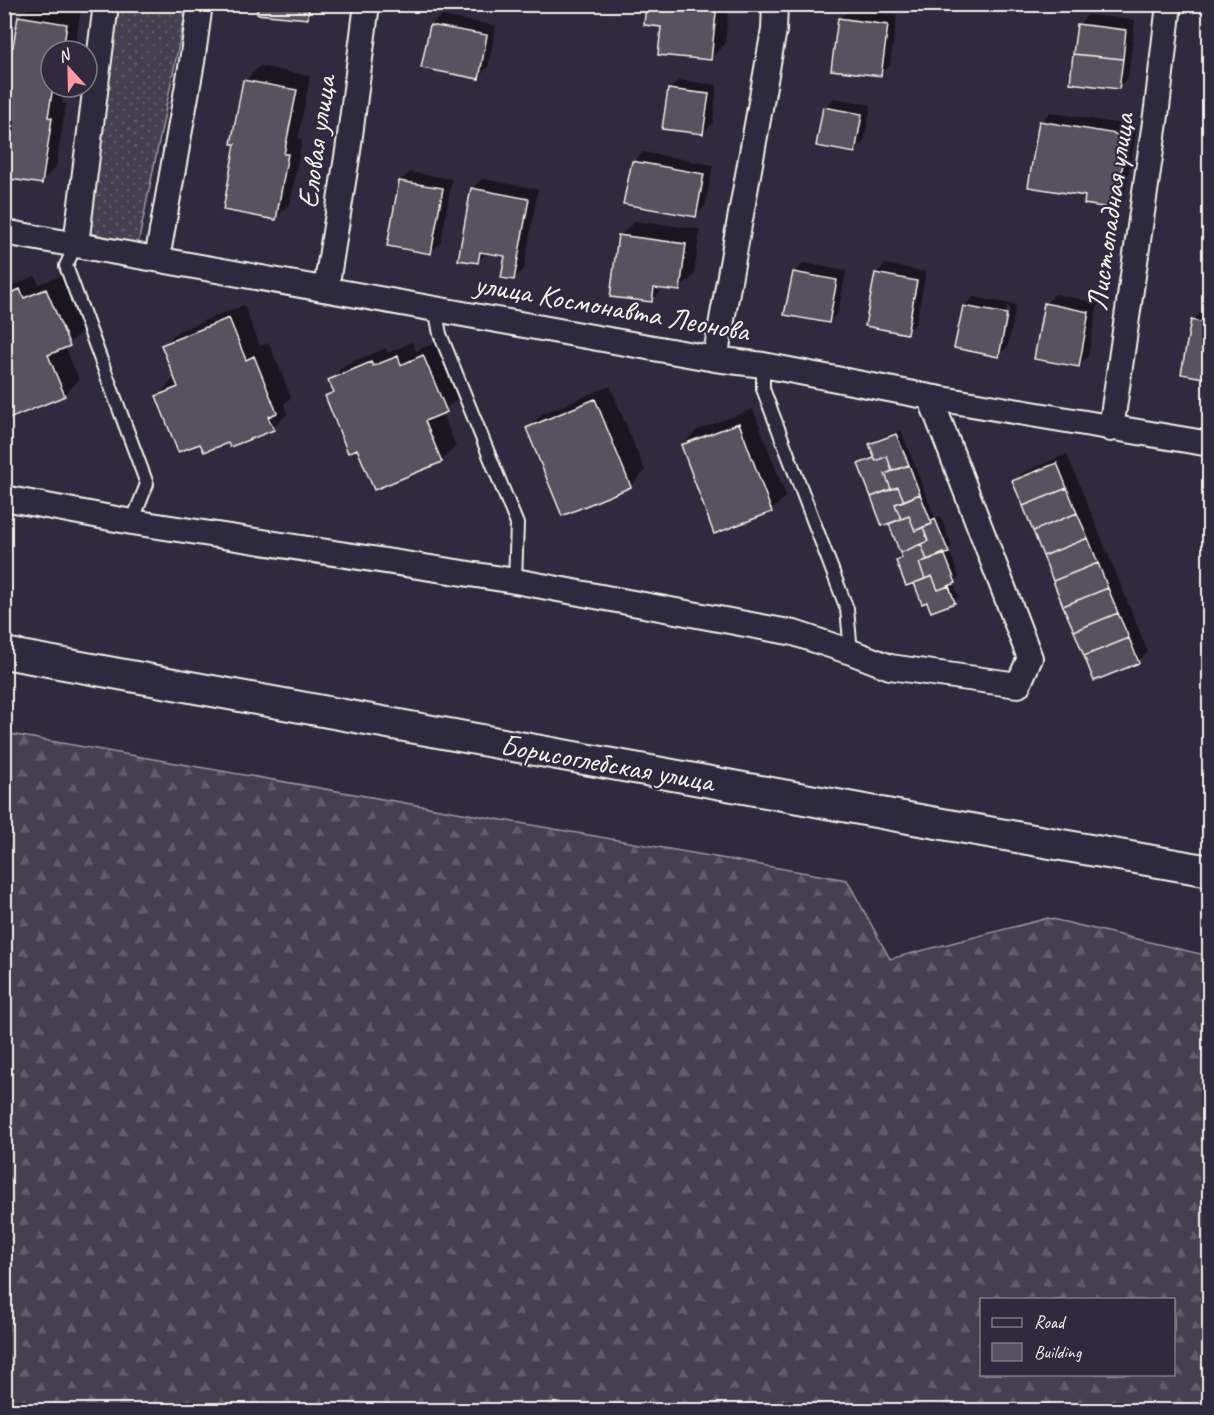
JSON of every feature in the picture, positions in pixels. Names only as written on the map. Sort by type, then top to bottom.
[{"type":"street","points":[[76,244],[106,4]]},
{"type":"street","points":[[157,259],[192,63],[200,4]]},
{"type":"street","name":"Еловая улица","points":[[326,289],[348,151],[367,4]]},
{"type":"street","points":[[715,358],[774,30],[775,4]]},
{"type":"street","name":"Листопадная улица","points":[[1111,429],[1156,120],[1169,4]]},
{"type":"street","name":"улица Космонавта Леонова","points":[[4,232],[763,365],[1111,429],[1209,444]]},
{"type":"street","points":[[4,498],[132,522],[515,581],[794,633],[890,667],[1018,685],[1030,658],[930,397]]},
{"type":"street","name":"Борисоглебская улица","points":[[4,653],[1209,871]]},
{"type":"lane","points":[[76,244],[66,266],[147,484],[132,522]]},
{"type":"lane","points":[[435,308],[440,334],[517,524],[515,581]]},
{"type":"lane","points":[[763,365],[763,389],[847,609],[851,652]]},
{"type":"green space","points":[[118,5],[187,5],[138,244],[85,232]]},
{"type":"green space","points":[[4,733],[847,880],[890,959],[1048,918],[1209,956],[1209,1410],[5,1410]]},
{"type":"building","points":[[258,4],[309,4],[308,19],[257,14]]},
{"type":"building","points":[[646,4],[717,4],[711,60],[658,55],[661,27],[644,25]]},
{"type":"building","points":[[18,16],[67,24],[65,39],[39,39],[39,99],[51,99],[48,117],[52,118],[42,184],[4,178],[4,58],[6,46],[13,47]]},
{"type":"building","points":[[838,18],[888,25],[881,76],[831,70]]},
{"type":"building","points":[[1077,24],[1126,30],[1123,59],[1073,54]]},
{"type":"building","points":[[430,25],[487,35],[479,79],[421,68]]},
{"type":"building","points":[[1073,54],[1123,59],[1119,89],[1070,83]]},
{"type":"building","points":[[243,80],[297,90],[284,154],[288,154],[276,220],[223,210],[235,144],[231,144]]},
{"type":"building","points":[[668,89],[709,94],[703,134],[662,129]]},
{"type":"building","points":[[823,107],[862,114],[855,153],[816,146]]},
{"type":"building","points":[[1039,121],[1128,136],[1115,209],[1084,204],[1085,196],[1028,187]]},
{"type":"building","points":[[632,161],[704,174],[696,217],[623,204]]},
{"type":"building","points":[[399,181],[443,188],[431,254],[387,246]]},
{"type":"building","points":[[471,188],[529,199],[514,280],[501,278],[505,256],[480,252],[478,263],[458,260]]},
{"type":"building","points":[[618,235],[686,244],[680,291],[654,288],[652,302],[610,297]]},
{"type":"building","points":[[793,272],[837,280],[829,323],[784,315]]},
{"type":"building","points":[[875,273],[917,281],[907,334],[865,326]]},
{"type":"building","points":[[20,289],[24,298],[46,289],[70,346],[48,355],[65,396],[4,421],[4,296]]},
{"type":"building","points":[[1044,303],[1089,312],[1079,367],[1034,359]]},
{"type":"building","points":[[963,306],[1007,314],[999,357],[954,348]]},
{"type":"building","points":[[229,318],[246,360],[254,356],[277,413],[268,417],[274,430],[230,447],[228,443],[204,452],[200,444],[178,452],[156,396],[178,387],[161,345]]},
{"type":"building","points":[[1191,320],[1210,324],[1210,379],[1181,374]]},
{"type":"building","points":[[423,355],[447,412],[425,421],[442,462],[374,490],[357,449],[348,453],[325,396],[334,392],[328,380],[371,362],[373,366],[398,356],[401,365]]},
{"type":"building","points":[[595,399],[631,487],[562,516],[526,428]]},
{"type":"building","points":[[739,423],[772,512],[714,534],[681,445]]},
{"type":"building","points":[[896,434],[909,465],[892,471],[887,456],[876,461],[869,444]]},
{"type":"building","points":[[887,456],[892,471],[885,474],[891,489],[871,497],[858,464],[874,458],[876,461]]},
{"type":"building","points":[[1057,463],[1067,488],[1023,506],[1012,481]]},
{"type":"building","points":[[909,465],[920,494],[904,501],[898,487],[891,489],[885,474]]},
{"type":"building","points":[[898,487],[904,501],[895,504],[901,519],[882,526],[871,497]]},
{"type":"building","points":[[1067,488],[1077,513],[1033,531],[1023,506]]},
{"type":"building","points":[[920,494],[932,524],[915,531],[909,516],[901,519],[895,504]]},
{"type":"building","points":[[1077,513],[1088,538],[1043,556],[1033,531]]},
{"type":"building","points":[[909,516],[915,531],[923,527],[928,541],[900,553],[889,524]]},
{"type":"building","points":[[935,519],[949,553],[927,560],[921,544],[928,541],[923,527],[932,524],[931,521]]},
{"type":"building","points":[[1088,538],[1098,563],[1053,581],[1043,556]]},
{"type":"building","points":[[921,544],[927,560],[919,563],[925,579],[906,586],[896,561],[902,558],[900,553]]},
{"type":"building","points":[[944,553],[956,583],[938,590],[932,576],[925,579],[919,563]]},
{"type":"building","points":[[1098,563],[1108,588],[1063,606],[1053,581]]},
{"type":"building","points":[[932,576],[938,590],[949,586],[955,603],[931,612],[927,602],[922,604],[914,583]]},
{"type":"building","points":[[1108,588],[1118,613],[1074,631],[1063,606]]},
{"type":"building","points":[[1118,613],[1129,638],[1084,656],[1074,631]]},
{"type":"building","points":[[1129,638],[1139,663],[1094,681],[1084,656]]}]
